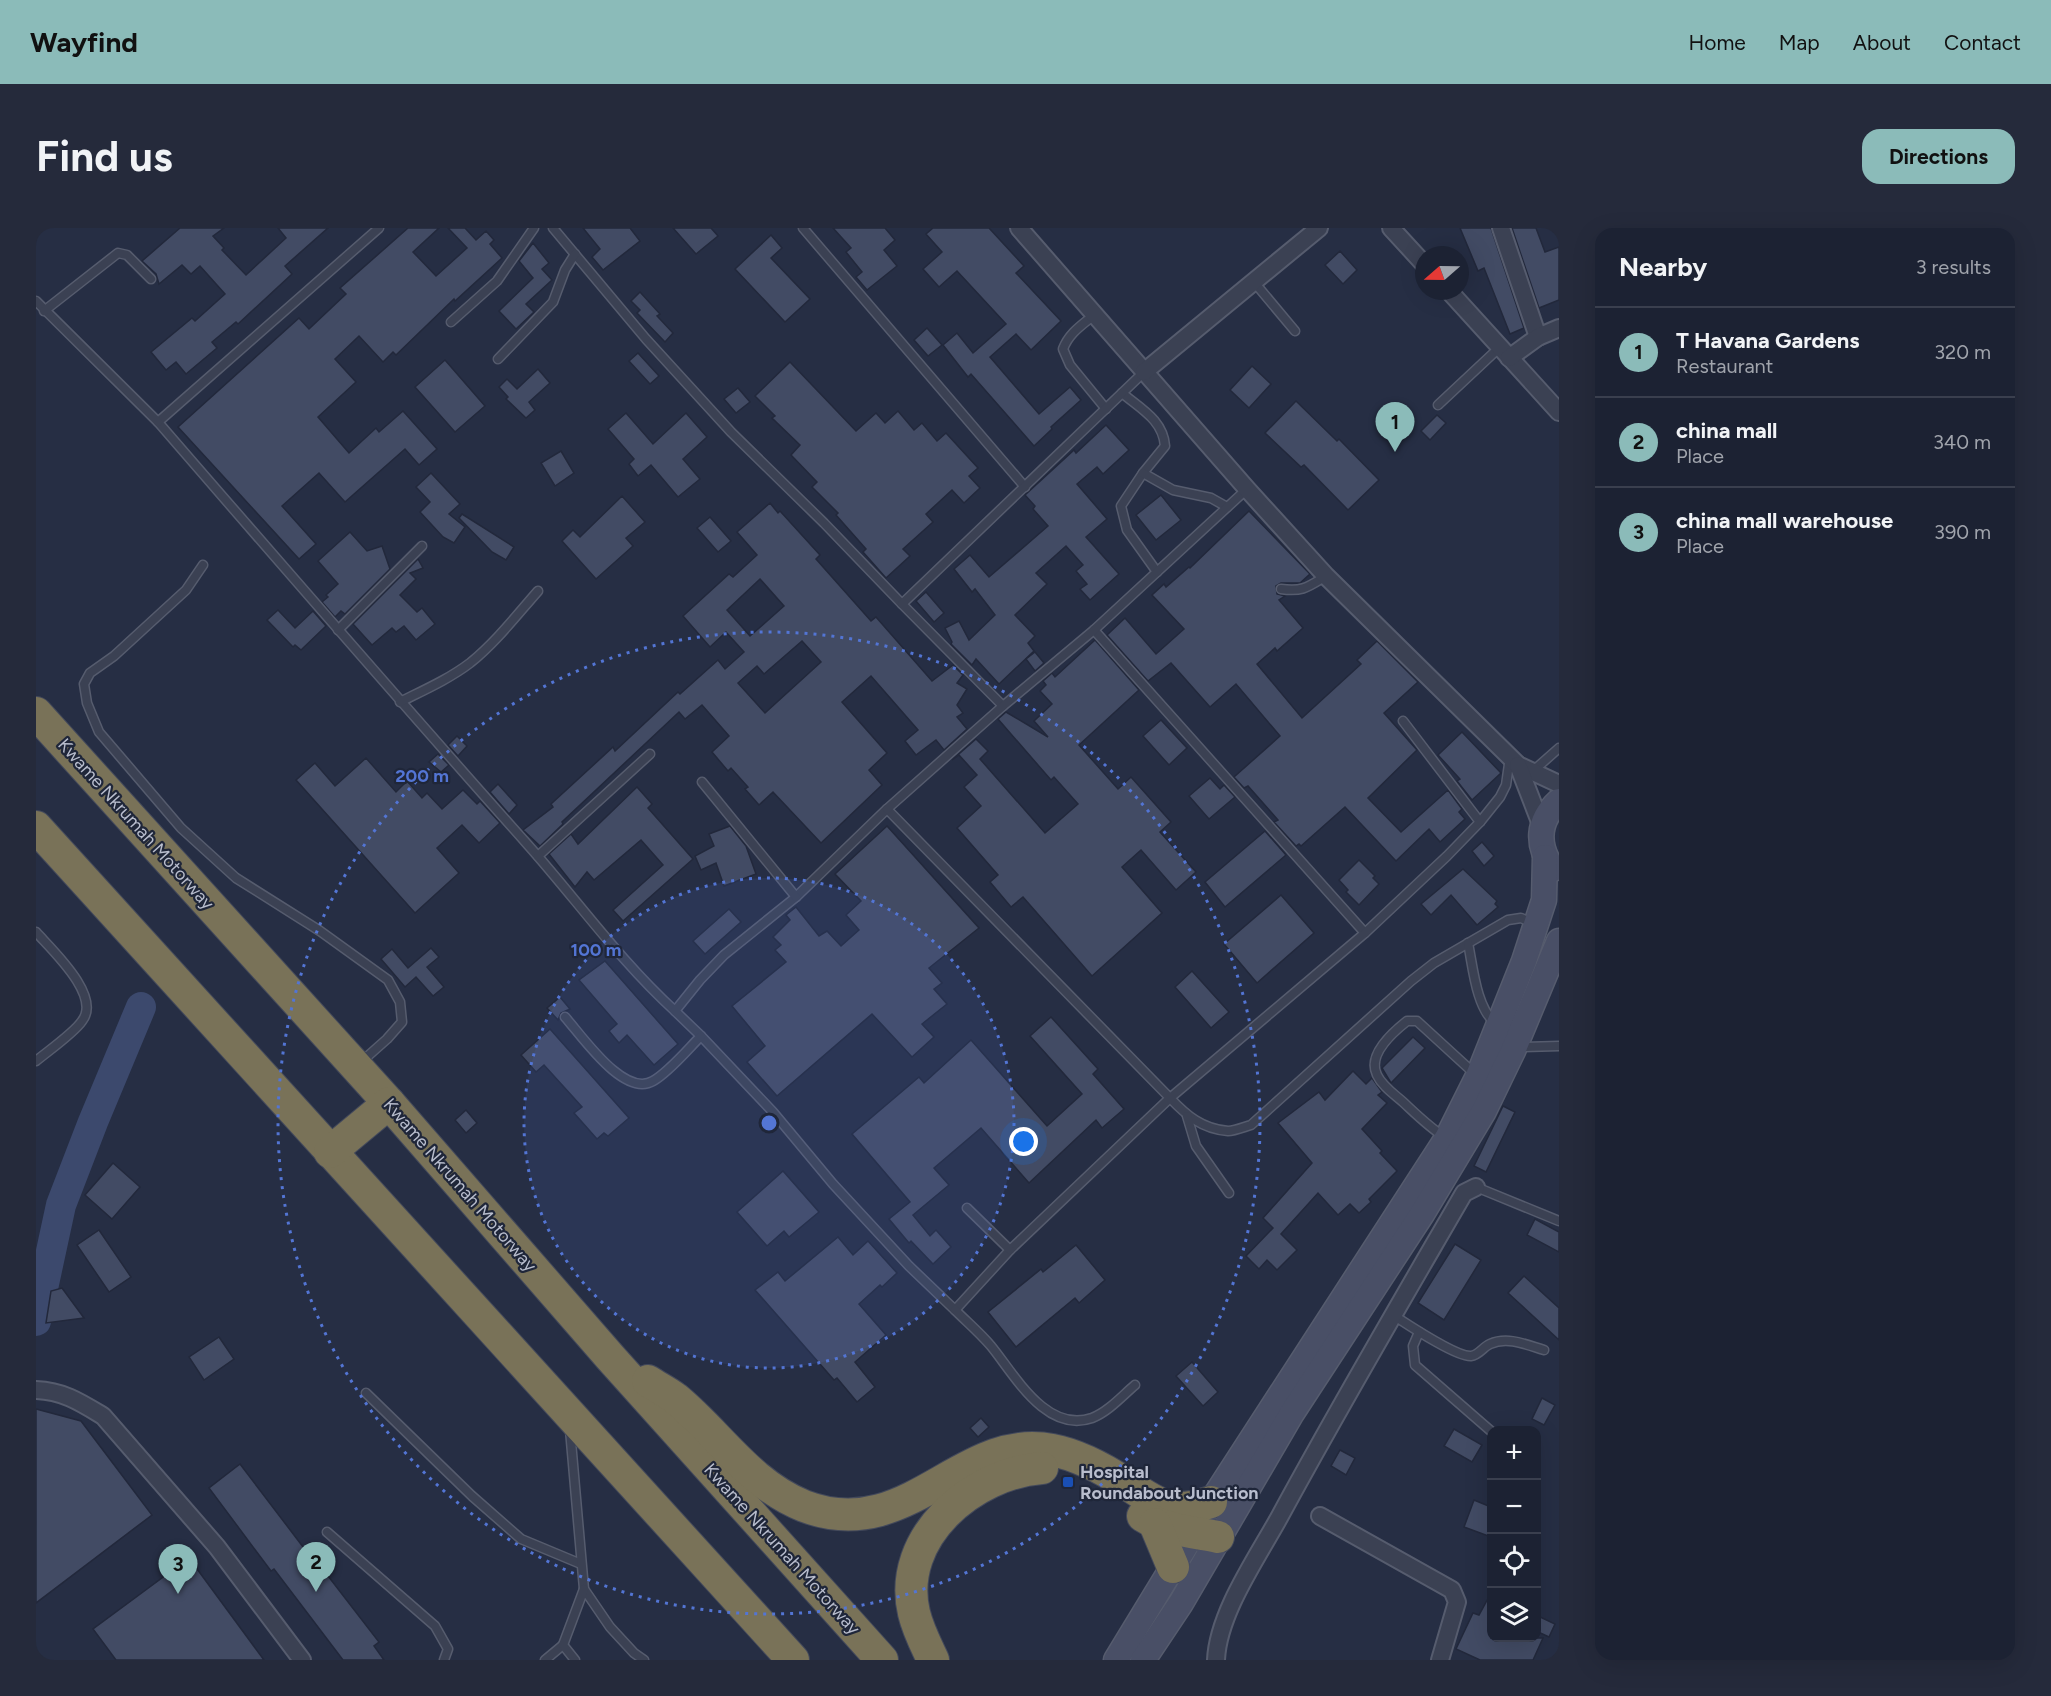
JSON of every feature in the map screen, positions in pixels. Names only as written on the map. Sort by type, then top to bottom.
[{"type":"highway","name":"Kwame Nkrumah Motorway","points":[[36,713],[389,1103],[610,1357],[882,1660]]},
{"type":"highway","points":[[36,827],[793,1660]]},
{"type":"highway","points":[[330,1152],[389,1103]]},
{"type":"highway","points":[[610,1357],[673,1397],[766,1486],[803,1505],[827,1513],[847,1516],[895,1506],[981,1461],[1007,1452],[1029,1448],[1052,1450],[1097,1466],[1154,1501],[1169,1507],[1184,1508],[1211,1502]]},
{"type":"highway","points":[[933,1660],[913,1611],[912,1584],[917,1559],[929,1533],[961,1499],[976,1488],[995,1479],[1021,1471],[1043,1468],[1055,1470],[1090,1484],[1155,1524],[1206,1535]]},
{"type":"highway","points":[[1155,1524],[1173,1567]]},
{"type":"main road","points":[[1143,1660],[1181,1603],[1206,1535],[1211,1502],[1447,1138],[1478,1076],[1537,924],[1552,865],[1541,847],[1542,827],[1547,816],[1559,801]]},
{"type":"main road","points":[[1116,1660],[1173,1567],[1206,1535],[1299,1403],[1422,1215],[1484,1112],[1555,958]]},
{"type":"street","points":[[1019,228],[1246,489],[1326,576],[1520,764],[1559,784]]},
{"type":"street","points":[[1144,372],[1320,228]]},
{"type":"street","points":[[1391,228],[1415,254]]},
{"type":"street","points":[[1501,228],[1538,337]]},
{"type":"street","points":[[1457,300],[1559,412]]},
{"type":"street","points":[[1504,352],[1559,328]]},
{"type":"street","points":[[1520,764],[1542,827]]},
{"type":"street","points":[[1216,1660],[1217,1647],[1227,1613],[1350,1388],[1464,1193],[1476,1187]]},
{"type":"street","points":[[1422,1215],[1443,1230]]},
{"type":"street","points":[[36,1390],[54,1390],[103,1416],[217,1548],[302,1660]]},
{"type":"street","points":[[1320,1516],[1452,1590],[1457,1602],[1440,1660]]},
{"type":"lane","points":[[158,422],[380,228]]},
{"type":"lane","points":[[451,322],[497,281],[534,228]]},
{"type":"lane","points":[[553,228],[646,339],[731,432],[824,523],[1003,706]]},
{"type":"lane","points":[[803,228],[1026,487]]},
{"type":"lane","points":[[44,311],[118,253],[127,255],[151,279]]},
{"type":"lane","points":[[498,359],[553,302],[565,270],[575,254]]},
{"type":"lane","points":[[1254,282],[1295,331]]},
{"type":"lane","points":[[36,301],[158,422],[657,995],[701,1036],[773,1112],[833,1184],[909,1266],[991,1346],[1006,1369],[1037,1403],[1065,1419],[1074,1421],[1089,1419],[1101,1414],[1135,1385]]},
{"type":"lane","points":[[1094,315],[1066,340],[1064,349],[1070,364],[1106,409]]},
{"type":"lane","points":[[1437,405],[1504,352]]},
{"type":"lane","points":[[902,604],[1144,372]]},
{"type":"lane","points":[[1122,393],[1158,423],[1164,435],[1165,446],[1121,506],[1127,530],[1158,572]]},
{"type":"lane","points":[[1143,473],[1173,490],[1211,498],[1227,507]]},
{"type":"lane","points":[[675,1011],[724,955],[796,897],[887,809],[1003,706],[1094,630],[1246,489]]},
{"type":"lane","points":[[338,630],[422,546]]},
{"type":"lane","points":[[203,565],[186,591],[114,656],[90,673],[84,684],[87,703],[99,732],[181,828],[236,878],[320,931],[388,980],[400,1002],[402,1022],[387,1039],[355,1067]]},
{"type":"lane","points":[[1281,590],[1299,591],[1326,576]]},
{"type":"lane","points":[[400,702],[441,681],[471,662],[491,644],[537,591]]},
{"type":"lane","points":[[1094,630],[1365,933]]},
{"type":"lane","points":[[1403,721],[1480,822]]},
{"type":"lane","points":[[955,1310],[1010,1250],[1170,1098],[1365,933],[1480,822],[1500,797],[1520,764],[1559,748]]},
{"type":"lane","points":[[538,856],[651,754]]},
{"type":"lane","points":[[702,782],[796,897]]},
{"type":"lane","points":[[887,809],[1187,1116],[1206,1125],[1229,1131],[1251,1125],[1434,963],[1514,918],[1537,924]]},
{"type":"lane","points":[[36,932],[78,981],[87,1004],[83,1020],[36,1061]]},
{"type":"lane","points":[[1468,943],[1480,998],[1489,1018],[1499,1026]]},
{"type":"lane","points":[[565,1017],[612,1071],[639,1084],[653,1081],[701,1036]]},
{"type":"lane","points":[[1447,1138],[1434,1130],[1385,1086],[1376,1073],[1375,1062],[1386,1039],[1407,1021],[1417,1021],[1478,1076]]},
{"type":"lane","points":[[1513,1051],[1523,1047],[1559,1046]]},
{"type":"lane","points":[[1187,1116],[1196,1146],[1229,1193]]},
{"type":"lane","points":[[1476,1187],[1559,1221]]},
{"type":"lane","points":[[967,1208],[1010,1250]]},
{"type":"lane","points":[[1392,1315],[1464,1356],[1474,1356],[1490,1344],[1508,1340],[1544,1350]]},
{"type":"lane","points":[[1419,1332],[1413,1346],[1415,1365],[1487,1428]]},
{"type":"lane","points":[[366,1393],[472,1496],[521,1539],[581,1564]]},
{"type":"lane","points":[[545,1660],[563,1645],[584,1589],[574,1456],[568,1414]]},
{"type":"lane","points":[[327,1532],[435,1626],[448,1649],[444,1660]]},
{"type":"lane","points":[[584,1589],[610,1627],[634,1653],[644,1660]]},
{"type":"lane","points":[[563,1645],[575,1660]]},
{"type":"building","points":[[180,228],[224,228],[213,236],[224,248],[222,250],[246,275],[286,238],[278,228],[328,228],[285,266],[292,274],[238,324],[236,322],[212,342],[217,348],[186,374],[176,362],[166,370],[151,352],[192,318],[195,321],[225,294],[200,266],[191,274],[182,265],[159,284],[156,274],[142,261]]},
{"type":"building","points":[[408,228],[439,228],[413,252],[436,276],[467,248],[448,228],[465,228],[476,240],[486,231],[494,240],[490,244],[502,258],[455,301],[454,299],[396,355],[393,352],[383,362],[359,336],[335,359],[356,382],[318,417],[349,453],[376,428],[379,432],[403,411],[437,449],[419,465],[405,449],[345,502],[319,473],[282,506],[316,544],[299,559],[178,427],[299,318],[309,329],[346,294],[340,288]]},
{"type":"building","points":[[583,228],[630,228],[640,241],[603,270],[592,257],[600,249]]},
{"type":"building","points":[[673,228],[711,228],[718,236],[696,254]]},
{"type":"building","points":[[833,228],[885,228],[895,240],[884,250],[897,266],[867,290],[856,277],[862,272],[846,252],[851,248]]},
{"type":"building","points":[[933,228],[989,228],[1024,266],[1016,273],[1061,321],[1031,350],[1016,334],[990,357],[1039,414],[1070,387],[1081,400],[1034,446],[971,374],[968,377],[943,345],[957,333],[973,353],[1006,324],[957,271],[939,287],[923,269],[942,252],[926,234]]},
{"type":"building","points":[[1460,228],[1491,228],[1524,328],[1510,334],[1484,268],[1478,271]]},
{"type":"building","points":[[1512,228],[1536,228],[1545,252],[1559,247],[1559,300],[1539,308]]},
{"type":"building","points":[[771,235],[782,248],[771,258],[810,299],[785,322],[735,269]]},
{"type":"building","points":[[533,243],[549,263],[542,269],[552,280],[526,304],[534,312],[516,329],[499,311],[533,278],[519,261]]},
{"type":"building","points":[[1340,251],[1357,270],[1343,284],[1325,265]]},
{"type":"building","points":[[640,292],[660,314],[657,316],[673,333],[665,342],[637,313],[640,310],[631,301]]},
{"type":"building","points":[[927,328],[942,345],[928,356],[914,340]]},
{"type":"building","points":[[638,353],[659,376],[650,384],[629,361]]},
{"type":"building","points":[[445,360],[485,406],[455,432],[415,387]]},
{"type":"building","points":[[790,362],[856,431],[876,413],[885,423],[898,411],[914,430],[922,423],[937,441],[946,433],[978,468],[969,476],[980,488],[964,503],[952,490],[926,514],[933,522],[903,549],[910,556],[886,578],[863,552],[866,549],[836,515],[838,513],[812,487],[817,482],[791,455],[800,445],[772,418],[775,416],[755,396]]},
{"type":"building","points":[[1252,366],[1271,384],[1249,408],[1230,390]]},
{"type":"building","points":[[538,369],[550,383],[529,402],[535,410],[526,418],[506,399],[508,397],[499,387],[507,379],[517,389]]},
{"type":"building","points":[[738,388],[750,402],[736,413],[724,399]]},
{"type":"building","points":[[1296,401],[1337,441],[1339,439],[1379,480],[1348,510],[1304,465],[1301,467],[1265,433]]},
{"type":"building","points":[[626,413],[653,444],[686,413],[707,437],[683,459],[700,479],[678,497],[651,465],[638,476],[629,464],[634,459],[608,429]]},
{"type":"building","points":[[1437,415],[1446,423],[1430,440],[1421,431]]},
{"type":"building","points":[[1106,425],[1129,450],[1103,474],[1097,467],[1077,484],[1107,519],[1086,537],[1119,574],[1090,600],[1080,589],[1087,584],[1076,571],[1083,565],[1066,546],[1036,573],[1047,584],[1015,615],[1035,636],[1028,643],[1034,651],[999,684],[976,659],[972,665],[951,644],[945,628],[959,621],[969,640],[995,615],[975,589],[972,592],[954,569],[970,555],[989,577],[1048,526],[1033,509],[1035,506],[1025,495],[1074,450],[1076,453]]},
{"type":"building","points":[[561,451],[574,473],[555,486],[541,463]]},
{"type":"building","points":[[431,473],[460,504],[449,514],[465,527],[454,543],[443,537],[420,512],[430,502],[416,487]]},
{"type":"building","points":[[1161,495],[1181,520],[1156,540],[1136,515]]},
{"type":"building","points":[[622,496],[645,522],[626,538],[633,546],[596,579],[562,541],[573,530],[580,537]]},
{"type":"building","points":[[770,503],[778,513],[780,511],[820,555],[816,559],[871,621],[876,617],[932,681],[953,665],[963,675],[957,683],[967,689],[957,705],[963,713],[957,717],[967,729],[944,750],[936,740],[916,755],[905,741],[918,730],[871,676],[842,702],[887,753],[869,770],[882,785],[821,843],[773,792],[759,805],[745,789],[748,787],[731,768],[728,771],[712,752],[729,736],[702,705],[685,719],[679,712],[562,822],[563,824],[540,846],[523,830],[553,807],[551,804],[613,747],[615,751],[678,692],[680,694],[718,660],[725,669],[744,652],[726,632],[710,647],[683,616],[729,574],[733,577],[757,555],[737,532]],"holes":[[[760,579],[784,606],[750,636],[727,610]],[[802,641],[821,662],[765,713],[738,683],[757,666],[764,674]]]},
{"type":"building","points":[[1249,511],[1310,574],[1300,583],[1281,583],[1276,586],[1277,594],[1285,596],[1279,600],[1303,628],[1277,651],[1275,648],[1257,664],[1302,718],[1361,664],[1357,660],[1377,641],[1418,682],[1384,713],[1417,750],[1368,798],[1401,832],[1448,790],[1462,809],[1459,812],[1465,819],[1440,842],[1429,829],[1396,861],[1345,807],[1301,846],[1299,844],[1296,846],[1274,822],[1278,820],[1248,786],[1244,788],[1234,777],[1280,736],[1236,684],[1210,707],[1171,663],[1148,681],[1107,635],[1125,618],[1156,654],[1184,629],[1152,595],[1164,584],[1166,587],[1190,568]]},
{"type":"building","points":[[462,514],[514,547],[506,560],[492,552],[459,518]]},
{"type":"building","points":[[710,517],[731,541],[718,552],[697,528]]},
{"type":"building","points":[[350,532],[367,551],[382,546],[390,569],[345,614],[341,611],[335,617],[322,602],[338,584],[318,561]]},
{"type":"building","points":[[418,559],[423,568],[410,573],[416,579],[400,595],[417,612],[422,608],[435,624],[416,640],[404,626],[396,632],[392,628],[372,645],[353,624]]},
{"type":"building","points":[[926,592],[944,613],[934,622],[916,601]]},
{"type":"building","points":[[278,610],[295,628],[313,611],[326,626],[301,650],[295,645],[293,647],[267,620]]},
{"type":"building","points":[[1095,640],[1139,690],[1079,745],[1118,789],[1131,777],[1171,822],[1160,832],[1196,872],[1176,890],[1141,850],[1122,867],[1162,913],[1092,976],[1023,897],[1011,907],[990,882],[998,875],[957,828],[981,806],[964,787],[977,775],[959,755],[952,760],[976,739],[988,751],[980,759],[1045,833],[1078,804],[1054,777],[1051,780],[998,719],[1006,712],[1048,737],[1034,721],[1052,704],[1040,691],[1046,685],[1043,681],[1052,673],[1055,677]]},
{"type":"building","points":[[1035,652],[1044,663],[1035,671],[1026,659]]},
{"type":"building","points":[[1161,720],[1187,748],[1169,765],[1143,736]]},
{"type":"building","points":[[1462,732],[1501,773],[1472,800],[1457,781],[1460,779],[1438,755]]},
{"type":"building","points":[[457,736],[467,746],[458,756],[448,745]]},
{"type":"building","points":[[438,754],[449,765],[441,772],[429,762]]},
{"type":"building","points":[[366,758],[396,792],[407,781],[422,798],[427,793],[442,809],[463,790],[477,804],[480,801],[500,823],[479,843],[462,825],[437,848],[459,873],[415,913],[296,780],[315,763],[335,786]]},
{"type":"building","points":[[1210,778],[1220,789],[1224,785],[1235,797],[1209,819],[1189,796]]},
{"type":"building","points":[[498,784],[517,805],[509,814],[490,792]]},
{"type":"building","points":[[637,787],[652,804],[648,808],[693,859],[623,921],[613,910],[663,865],[641,840],[594,880],[587,872],[575,887],[549,854],[571,834],[578,844]]},
{"type":"building","points":[[730,826],[746,846],[756,874],[724,886],[716,863],[701,870],[695,856],[714,846],[709,834]]},
{"type":"building","points":[[887,826],[979,928],[929,968],[942,983],[934,989],[947,1004],[922,1024],[934,1037],[912,1057],[872,1014],[777,1096],[747,1062],[765,1046],[732,1006],[786,962],[775,950],[781,945],[773,937],[790,920],[786,915],[796,907],[819,936],[827,931],[841,946],[859,930],[846,915],[861,901],[835,874]]},
{"type":"building","points":[[1265,831],[1286,855],[1225,907],[1205,882]]},
{"type":"building","points":[[1482,842],[1494,856],[1484,866],[1472,851]]},
{"type":"building","points":[[1359,860],[1375,876],[1373,878],[1379,884],[1359,905],[1346,892],[1348,890],[1339,880]]},
{"type":"building","points":[[1463,869],[1497,901],[1495,904],[1498,907],[1477,925],[1451,895],[1431,915],[1421,904]]},
{"type":"building","points":[[1281,895],[1314,933],[1257,983],[1224,944]]},
{"type":"building","points":[[729,909],[741,922],[705,954],[693,941]]},
{"type":"building","points":[[431,948],[439,957],[427,967],[444,987],[433,996],[416,977],[405,987],[381,959],[392,949],[408,968]]},
{"type":"building","points":[[605,961],[678,1044],[654,1065],[627,1035],[619,1043],[609,1031],[617,1024],[579,980]]},
{"type":"building","points":[[1192,971],[1229,1012],[1211,1028],[1175,987]]},
{"type":"building","points":[[560,997],[570,1009],[561,1013],[558,1020],[547,1008]]},
{"type":"building","points":[[1051,1017],[1098,1069],[1093,1074],[1124,1109],[1102,1128],[1096,1120],[1029,1183],[981,1128],[934,1168],[949,1185],[913,1215],[930,1236],[936,1230],[951,1247],[933,1264],[911,1241],[909,1243],[889,1219],[910,1202],[852,1134],[919,1077],[924,1083],[971,1040],[1047,1126],[1082,1094],[1030,1036]]},
{"type":"building","points":[[550,1029],[629,1118],[608,1136],[604,1133],[597,1139],[574,1113],[582,1107],[544,1065],[536,1072],[521,1055]]},
{"type":"building","points":[[1413,1037],[1425,1048],[1391,1083],[1382,1068]]},
{"type":"building","points":[[1353,1071],[1366,1084],[1372,1078],[1382,1092],[1378,1095],[1387,1103],[1362,1129],[1397,1171],[1369,1199],[1371,1202],[1359,1213],[1350,1204],[1338,1215],[1318,1193],[1281,1234],[1297,1250],[1277,1270],[1267,1260],[1259,1269],[1246,1256],[1273,1228],[1263,1218],[1312,1163],[1278,1123],[1319,1092],[1325,1100]]},
{"type":"building","points":[[1503,1106],[1515,1112],[1486,1172],[1474,1166]]},
{"type":"building","points":[[466,1110],[477,1123],[466,1133],[455,1120]]},
{"type":"building","points":[[113,1163],[140,1187],[112,1219],[85,1195]]},
{"type":"building","points":[[783,1171],[819,1212],[789,1237],[784,1231],[767,1246],[737,1212]]},
{"type":"building","points":[[1535,1219],[1559,1232],[1559,1252],[1527,1235]]},
{"type":"building","points":[[99,1230],[131,1277],[109,1292],[77,1245]]},
{"type":"building","points":[[838,1237],[853,1255],[868,1241],[897,1273],[859,1304],[886,1335],[855,1362],[875,1387],[857,1402],[837,1378],[834,1380],[755,1290],[778,1272],[785,1281]]},
{"type":"building","points":[[1455,1244],[1481,1260],[1444,1320],[1418,1303]]},
{"type":"building","points":[[1076,1245],[1105,1280],[1079,1303],[1075,1298],[1016,1347],[988,1312],[1041,1269],[1043,1272]]},
{"type":"building","points":[[1524,1276],[1559,1308],[1559,1340],[1508,1293]]},
{"type":"building","points":[[62,1288],[84,1318],[46,1323],[51,1291]]},
{"type":"building","points":[[219,1337],[234,1359],[204,1380],[189,1357]]},
{"type":"building","points":[[1192,1362],[1218,1392],[1203,1406],[1176,1376]]},
{"type":"building","points":[[1542,1398],[1555,1405],[1544,1425],[1532,1419]]},
{"type":"building","points":[[36,1409],[81,1421],[152,1515],[36,1603]]},
{"type":"building","points":[[981,1418],[989,1427],[978,1437],[970,1428]]},
{"type":"building","points":[[1454,1429],[1482,1445],[1472,1462],[1444,1446]]},
{"type":"building","points":[[1340,1450],[1355,1458],[1346,1475],[1331,1466]]},
{"type":"building","points":[[240,1464],[379,1642],[374,1646],[384,1660],[343,1660],[274,1569],[271,1571],[209,1488]]},
{"type":"building","points":[[1474,1500],[1487,1505],[1487,1536],[1464,1527]]},
{"type":"building","points":[[189,1558],[264,1660],[116,1660],[93,1629]]},
{"type":"building","points":[[1487,1600],[1487,1642],[1541,1642],[1543,1638],[1533,1660],[1480,1660],[1456,1649],[1473,1613],[1479,1615]]},
{"type":"building","points":[[1541,1617],[1555,1624],[1549,1637],[1541,1633]]},
{"type":"waterway","points":[[36,1321],[61,1205],[141,1007]]},
{"type":"place","name":"T Havana Gardens","points":[[1395,452]]},
{"type":"place","name":"Hospital Roundabout Junction","points":[[1068,1482]]},
{"type":"place","name":"china mall","points":[[316,1592]]},
{"type":"place","name":"china mall warehouse","points":[[178,1594]]}]
